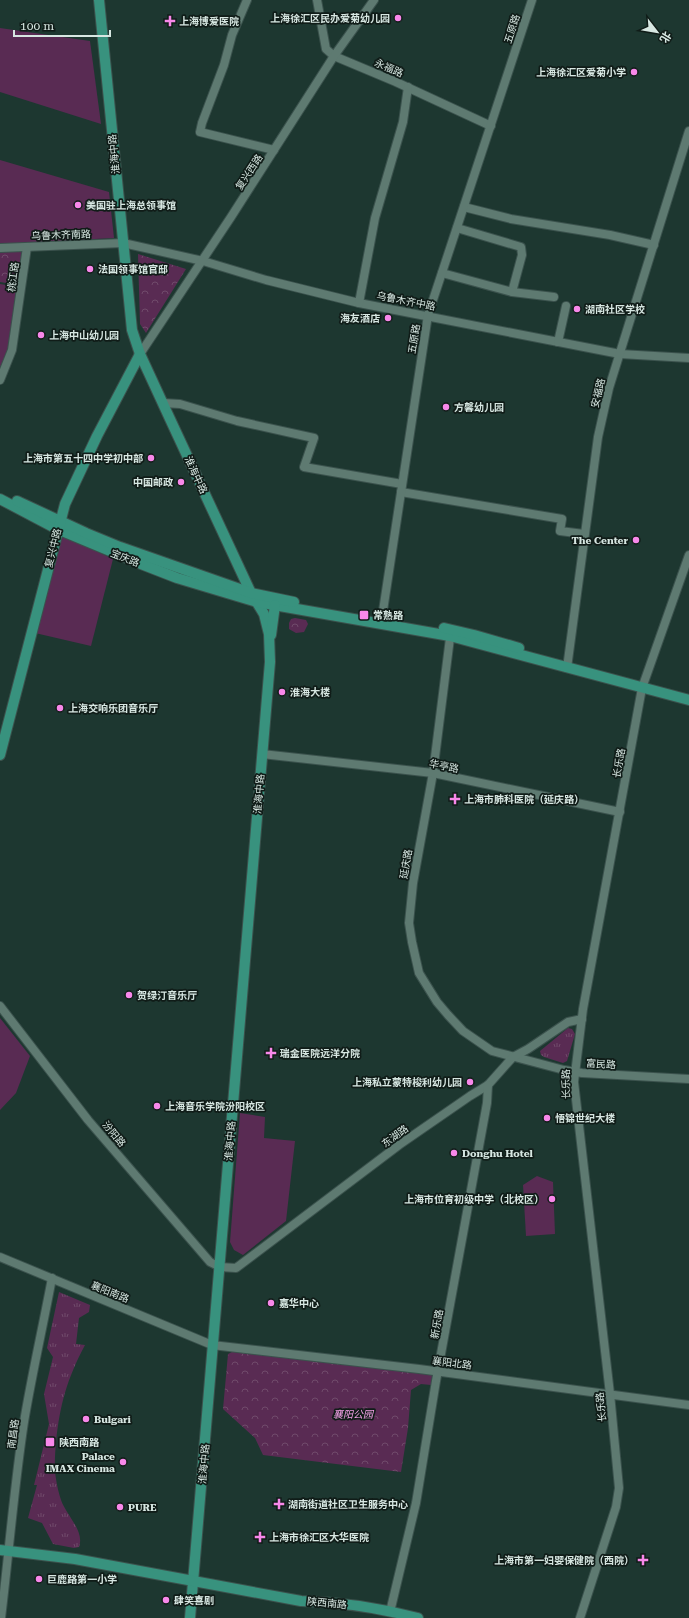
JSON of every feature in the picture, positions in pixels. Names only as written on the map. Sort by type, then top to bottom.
[{"type":"main road","name":"淮海中路","points":[[99,0],[132,330],[140,354],[254,597],[264,614],[269,634],[270,662],[190,1618]]},
{"type":"main road","name":"复兴中路","points":[[0,755],[58,525],[65,504],[94,443],[140,354]]},
{"type":"main road","name":"宝庆路","points":[[0,492],[58,525]]},
{"type":"main road","name":"宝庆路","points":[[0,499],[177,578],[254,597]]},
{"type":"main road","points":[[254,597],[275,605],[382,621]]},
{"type":"main road","points":[[254,597],[451,633],[644,686],[689,700]]},
{"type":"main road","points":[[269,647],[275,605]]},
{"type":"main road","points":[[644,686],[689,694]]},
{"type":"main road","name":"陕西南路","points":[[5,1550],[75,1559],[301,1601],[320,1600],[418,1618]]},
{"type":"street","points":[[246,0],[232,35],[224,65],[200,132],[274,150]]},
{"type":"street","points":[[317,0],[326,49],[334,56]]},
{"type":"street","name":"复兴西路","points":[[140,354],[203,261],[334,56],[374,0]]},
{"type":"street","name":"五原路","points":[[382,621],[428,315],[532,0]]},
{"type":"street","name":"永福路","points":[[334,56],[408,87],[491,126]]},
{"type":"street","points":[[359,302],[375,218],[403,122],[408,87]]},
{"type":"street","name":"安福路","points":[[567,665],[598,437],[609,388],[689,132]]},
{"type":"street","points":[[464,207],[511,219],[610,235],[654,245]]},
{"type":"street","points":[[457,228],[521,247],[522,255],[512,292]]},
{"type":"street","name":"乌鲁木齐南路","points":[[0,248],[123,243]]},
{"type":"street","name":"乌鲁木齐中路","points":[[123,243],[203,261],[266,280],[359,302],[620,354],[689,358]]},
{"type":"street","name":"桃江路","points":[[0,380],[12,350],[27,247]]},
{"type":"street","points":[[442,273],[512,292],[554,297]]},
{"type":"street","points":[[558,342],[566,306]]},
{"type":"street","points":[[163,403],[180,404],[238,421],[314,438],[304,467],[401,488],[562,519],[560,531],[584,534]]},
{"type":"street","name":"长乐路","points":[[580,1618],[616,1507],[619,1488],[610,1394],[574,1082],[575,1072],[593,949],[644,686],[689,555]]},
{"type":"street","name":"延庆路","points":[[451,633],[433,773],[413,883],[410,923],[417,966],[426,986],[437,1002],[463,1031],[492,1051],[513,1057]]},
{"type":"street","name":"华亭路","points":[[262,754],[433,773],[620,812]]},
{"type":"street","name":"汾阳路","points":[[0,1006],[88,1120],[210,1262],[220,1267]]},
{"type":"street","name":"东湖路","points":[[220,1267],[236,1268],[399,1145],[488,1085],[513,1057],[528,1049],[568,1022],[582,1019]]},
{"type":"street","name":"富民路","points":[[513,1057],[575,1072],[689,1079]]},
{"type":"street","name":"新乐路","points":[[390,1612],[416,1503],[438,1371],[487,1103],[488,1085]]},
{"type":"street","name":"襄阳南路","points":[[0,1257],[212,1345]]},
{"type":"street","name":"南昌路","points":[[1,1618],[5,1550],[24,1421],[52,1278]]},
{"type":"street","name":"襄阳北路","points":[[212,1345],[438,1371],[689,1405]]},
{"type":"green space","points":[[0,28],[90,41],[101,124],[0,92]]},
{"type":"green space","points":[[0,160],[109,192],[114,238],[0,244]]},
{"type":"green space","points":[[23,250],[18,285],[0,282],[0,252]]},
{"type":"green space","points":[[138,254],[186,269],[146,333],[140,324]]},
{"type":"green space","points":[[0,284],[18,287],[8,352],[0,368]]},
{"type":"green space","points":[[61,535],[113,559],[91,646],[35,633]]},
{"type":"green space","points":[[295,618],[306,620],[308,624],[304,632],[296,633],[289,629],[291,619]]},
{"type":"green space","points":[[0,1018],[30,1056],[16,1093],[0,1110]]},
{"type":"green space","points":[[568,1028],[572,1029],[575,1034],[567,1061],[563,1063],[541,1055],[540,1051]]},
{"type":"green space","points":[[240,1113],[265,1117],[264,1138],[295,1141],[286,1221],[243,1255],[234,1250],[230,1242]]},
{"type":"green space","points":[[537,1176],[553,1182],[555,1234],[526,1236],[523,1185]]},
{"type":"green space","points":[[59,1292],[90,1305],[89,1312],[79,1318],[76,1344],[85,1345],[73,1369],[65,1392],[55,1451],[55,1474],[61,1500],[79,1535],[79,1547],[74,1548],[53,1544],[42,1523],[28,1518],[37,1485],[34,1485],[49,1424],[44,1394],[53,1357],[47,1348]]},
{"type":"green space","name":"襄阳公园","points":[[234,1351],[430,1372],[432,1376],[431,1385],[421,1384],[411,1390],[408,1428],[401,1472],[263,1455],[255,1438],[223,1409],[228,1354]]},
{"type":"place","name":"上海徐汇区民办爱菊幼儿园","points":[[398,18]]},
{"type":"place","name":"上海博爱医院","points":[[170,21]]},
{"type":"place","name":"上海徐汇区爱菊小学","points":[[634,72]]},
{"type":"place","name":"美国驻上海总领事馆","points":[[78,205]]},
{"type":"place","name":"法国领事馆官邸","points":[[90,269]]},
{"type":"place","name":"湖南社区学校","points":[[577,309]]},
{"type":"place","name":"海友酒店","points":[[388,318]]},
{"type":"place","name":"上海中山幼儿园","points":[[41,335]]},
{"type":"place","name":"方馨幼儿园","points":[[446,407]]},
{"type":"place","name":"上海市第五十四中学初中部","points":[[151,458]]},
{"type":"place","name":"中国邮政","points":[[181,482]]},
{"type":"place","name":"The Center","points":[[636,540]]},
{"type":"place","name":"常熟路","points":[[364,615]]},
{"type":"place","name":"淮海大楼","points":[[282,692]]},
{"type":"place","name":"上海交响乐团音乐厅","points":[[60,708]]},
{"type":"place","name":"上海市肺科医院（延庆路）","points":[[455,799]]},
{"type":"place","name":"贺绿汀音乐厅","points":[[129,995]]},
{"type":"place","name":"瑞金医院远洋分院","points":[[271,1053]]},
{"type":"place","name":"上海私立蒙特梭利幼儿园","points":[[470,1082]]},
{"type":"place","name":"上海音乐学院汾阳校区","points":[[157,1106]]},
{"type":"place","name":"悟锦世纪大楼","points":[[547,1118]]},
{"type":"place","name":"Donghu Hotel","points":[[454,1153]]},
{"type":"place","name":"上海市位育初级中学（北校区）","points":[[552,1199]]},
{"type":"place","name":"嘉华中心","points":[[271,1303]]},
{"type":"place","name":"Bulgari","points":[[86,1419]]},
{"type":"place","name":"陕西南路","points":[[50,1442]]},
{"type":"place","name":"Palace IMAX Cinema","points":[[123,1462]]},
{"type":"place","name":"湖南街道社区卫生服务中心","points":[[279,1504]]},
{"type":"place","name":"PURE","points":[[120,1507]]},
{"type":"place","name":"上海市徐汇区大华医院","points":[[260,1537]]},
{"type":"place","name":"上海市第一妇婴保健院（西院）","points":[[643,1560]]},
{"type":"place","name":"巨鹿路第一小学","points":[[39,1579]]},
{"type":"place","name":"肆笑喜剧","points":[[166,1600]]}]
